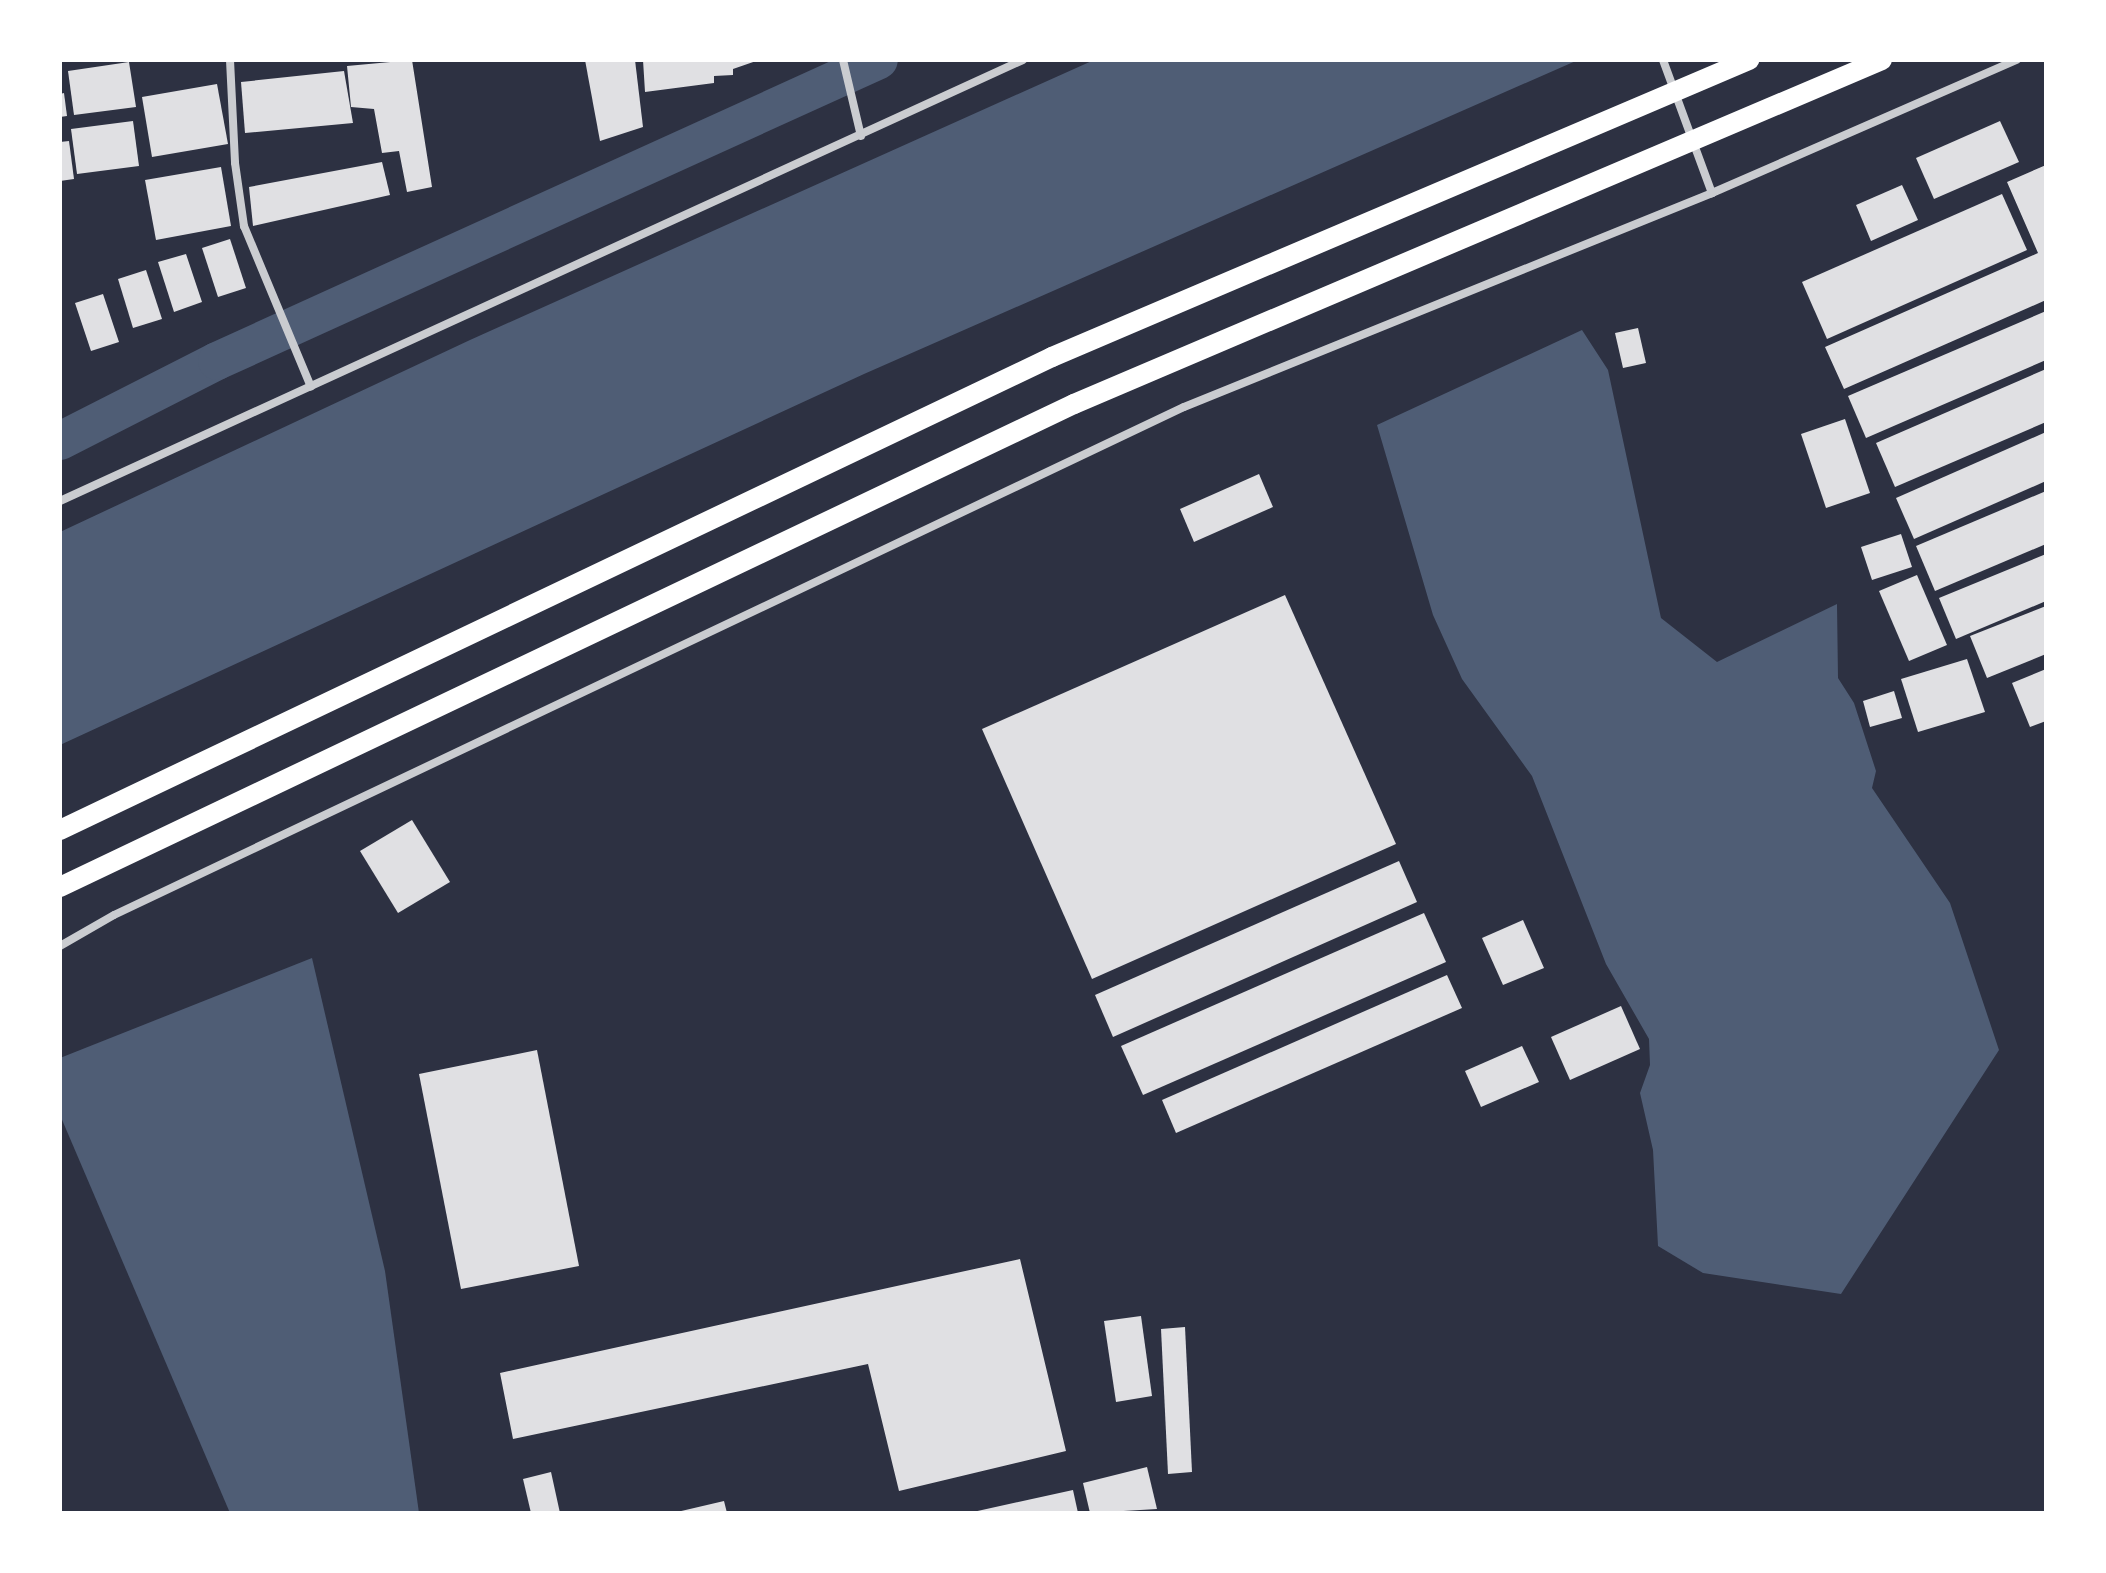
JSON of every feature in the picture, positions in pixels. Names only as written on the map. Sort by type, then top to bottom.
[{"type":"main road","points":[[60,830],[1052,357],[1749,60]]},
{"type":"main road","points":[[60,887],[1074,404],[1882,60]]},
{"type":"street","points":[[230,60],[244,226],[311,387]]},
{"type":"street","points":[[843,60],[861,136]]},
{"type":"street","points":[[60,501],[1023,60]]},
{"type":"street","points":[[1663,60],[1712,193]]},
{"type":"street","points":[[60,946],[114,915],[1184,407],[1712,193],[2017,60]]},
{"type":"water","points":[[1094,60],[1578,60],[864,374],[60,745],[60,532],[470,340]]},
{"type":"water","points":[[1582,330],[1608,370],[1661,618],[1717,662],[1837,604],[1838,678],[1854,703],[1876,771],[1872,788],[1950,903],[1999,1050],[1841,1294],[1703,1273],[1658,1246],[1653,1150],[1640,1093],[1650,1065],[1649,1039],[1606,964],[1532,776],[1462,679],[1433,615],[1377,425]]},
{"type":"water","points":[[312,958],[385,1271],[419,1513],[230,1513],[60,1115],[60,1058]]},
{"type":"building","points":[[412,60],[432,187],[407,192],[399,151],[382,153],[374,109],[351,107],[347,66]]},
{"type":"building","points":[[585,60],[635,60],[643,127],[600,141]]},
{"type":"building","points":[[643,60],[759,60],[733,69],[733,75],[714,76],[714,83],[645,92]]},
{"type":"building","points":[[129,62],[136,107],[74,115],[68,71]]},
{"type":"building","points":[[344,71],[353,123],[245,133],[241,82]]},
{"type":"building","points":[[217,84],[228,144],[152,157],[142,97]]},
{"type":"building","points":[[64,93],[67,116],[60,117],[60,94]]},
{"type":"building","points":[[133,121],[139,166],[77,174],[71,129]]},
{"type":"building","points":[[2000,121],[2019,162],[1934,199],[1916,158]]},
{"type":"building","points":[[69,141],[74,179],[60,181],[60,142]]},
{"type":"building","points":[[382,162],[390,195],[253,226],[249,187]]},
{"type":"building","points":[[2046,165],[2046,300],[1844,389],[1825,347],[2038,253],[2007,182]]},
{"type":"building","points":[[221,167],[231,226],[156,240],[145,180]]},
{"type":"building","points":[[1902,185],[1918,220],[1871,241],[1856,205]]},
{"type":"building","points":[[2002,194],[2027,250],[1827,339],[1802,282]]},
{"type":"building","points":[[230,239],[246,288],[218,297],[202,248]]},
{"type":"building","points":[[186,254],[202,302],[174,312],[158,262]]},
{"type":"building","points":[[146,270],[162,319],[133,328],[118,279]]},
{"type":"building","points":[[103,294],[119,342],[91,351],[75,303]]},
{"type":"building","points":[[2046,311],[2046,360],[1866,438],[1848,396]]},
{"type":"building","points":[[1638,328],[1646,363],[1623,368],[1615,333]]},
{"type":"building","points":[[2046,369],[2046,422],[1895,487],[1876,443]]},
{"type":"building","points":[[1845,419],[1870,493],[1826,508],[1801,434]]},
{"type":"building","points":[[2046,432],[2046,481],[1914,539],[1896,498]]},
{"type":"building","points":[[1259,474],[1273,507],[1194,542],[1180,509]]},
{"type":"building","points":[[2046,491],[2046,544],[1935,591],[1916,546]]},
{"type":"building","points":[[1901,534],[1912,567],[1872,580],[1861,547]]},
{"type":"building","points":[[2046,554],[2046,601],[1956,639],[1939,598]]},
{"type":"building","points":[[1917,575],[1947,645],[1909,661],[1879,591]]},
{"type":"building","points":[[1285,595],[1396,844],[1092,979],[982,729]]},
{"type":"building","points":[[2046,606],[2046,654],[1987,678],[1970,636]]},
{"type":"building","points":[[1967,659],[1985,712],[1918,732],[1901,679]]},
{"type":"building","points":[[2046,669],[2046,721],[2030,727],[2012,683]]},
{"type":"building","points":[[1894,691],[1902,718],[1870,727],[1863,701]]},
{"type":"building","points":[[412,820],[450,882],[398,913],[360,851]]},
{"type":"building","points":[[1399,861],[1417,902],[1113,1037],[1095,995]]},
{"type":"building","points":[[1424,913],[1446,962],[1143,1095],[1121,1046]]},
{"type":"building","points":[[1523,920],[1544,968],[1503,985],[1482,938]]},
{"type":"building","points":[[1447,975],[1462,1008],[1176,1133],[1162,1100]]},
{"type":"building","points":[[1621,1006],[1640,1049],[1570,1080],[1551,1037]]},
{"type":"building","points":[[1522,1046],[1539,1082],[1481,1107],[1465,1071]]},
{"type":"building","points":[[537,1050],[579,1266],[461,1289],[419,1074]]},
{"type":"building","points":[[1020,1259],[1066,1451],[899,1491],[868,1364],[513,1439],[500,1373]]},
{"type":"building","points":[[1141,1316],[1152,1396],[1116,1402],[1104,1321]]},
{"type":"building","points":[[1185,1327],[1192,1472],[1168,1474],[1161,1329]]},
{"type":"building","points":[[1147,1467],[1157,1509],[1090,1513],[1083,1483]]},
{"type":"building","points":[[551,1472],[560,1513],[531,1513],[523,1479]]},
{"type":"building","points":[[1073,1490],[1078,1513],[973,1513],[973,1512]]},
{"type":"building","points":[[724,1501],[727,1513],[677,1513],[677,1512]]},
{"type":"waterway","points":[[60,441],[217,361],[879,60]]}]
